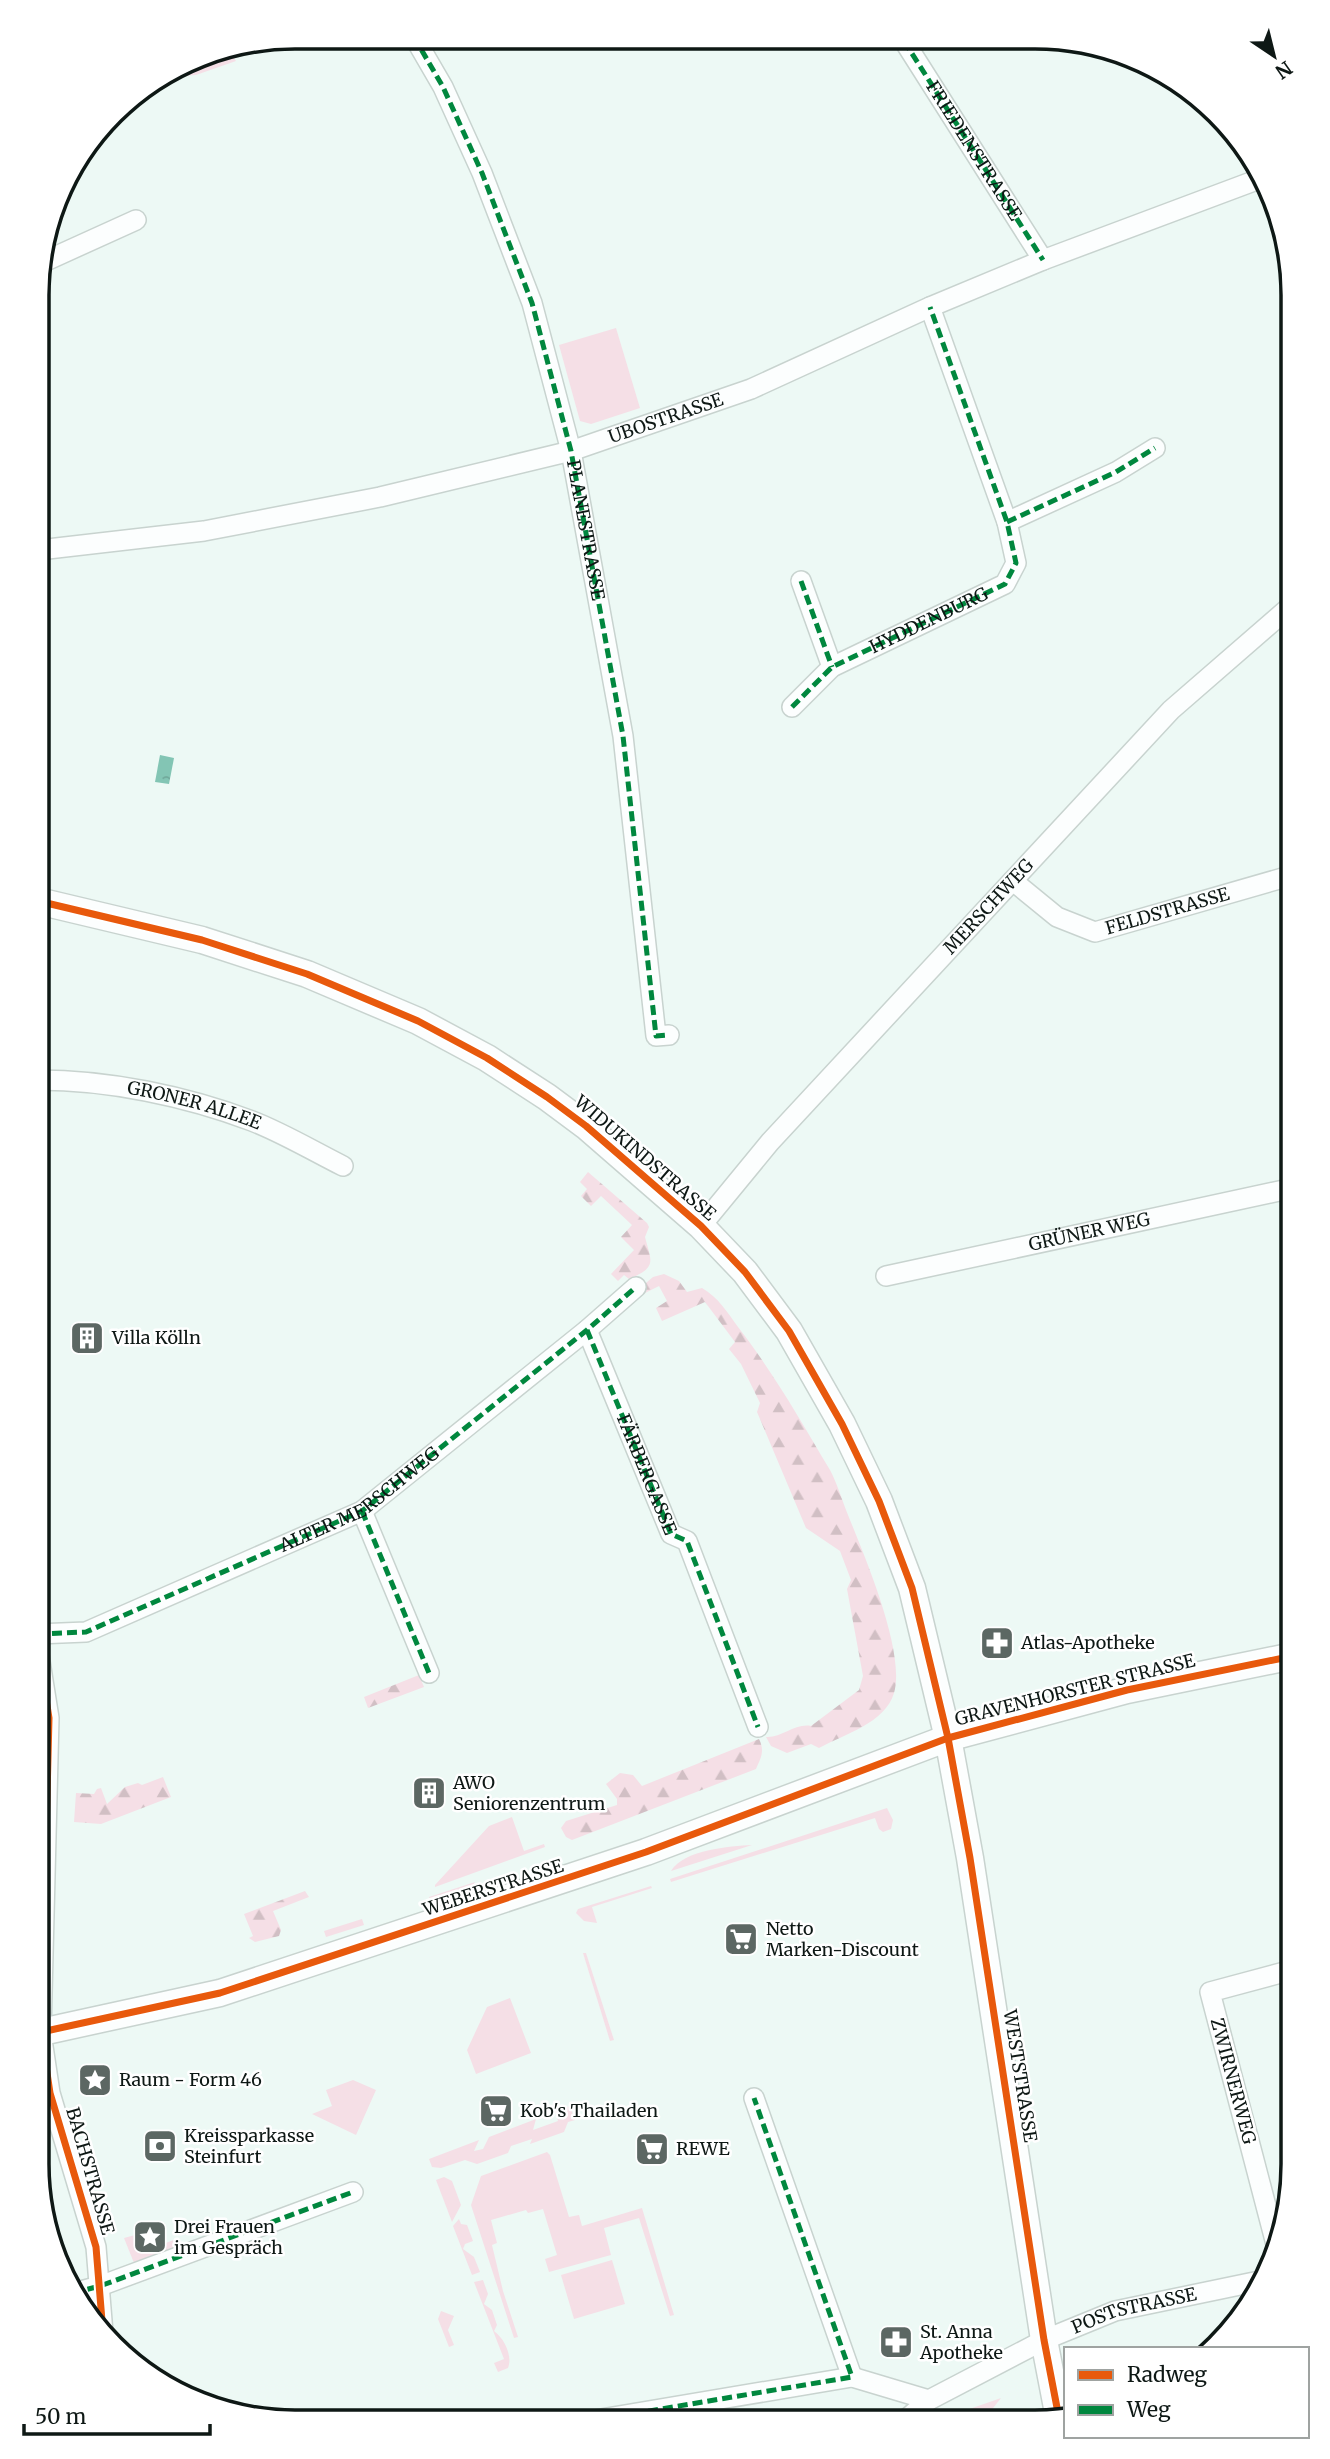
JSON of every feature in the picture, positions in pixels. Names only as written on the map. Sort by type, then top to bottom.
[{"type":"main road","name":"WIDUKINDSTRASSE","points":[[49,904],[202,940],[307,974],[418,1021],[487,1058],[547,1097],[620,1153],[701,1226],[745,1272],[789,1331],[842,1424],[869,1479],[912,1588],[948,1738]]},
{"type":"main road","name":"GRAVENHORSTER STRASSE","points":[[948,1738],[1127,1690],[1280,1659]]},
{"type":"main road","name":"WEBERSTRASSE","points":[[49,2031],[219,1993],[411,1931],[646,1852],[948,1738]]},
{"type":"main road","name":"WESTSTRASSE","points":[[948,1738],[970,1858],[1044,2340],[1057,2409]]},
{"type":"street","name":"FRIEDENSTRASSE","points":[[909,49],[1043,260]]},
{"type":"street","name":"PLANESTRASSE","points":[[421,50],[443,87],[482,173],[527,290],[571,451],[623,736],[656,1036],[669,1035]]},
{"type":"street","name":"UBOSTRASSE","points":[[49,549],[218,528],[380,497],[571,451],[751,388],[930,307],[1043,260],[1253,181]]},
{"type":"street","points":[[52,258],[135,220]]},
{"type":"street","name":"HYDDENBURG","points":[[792,707],[832,667],[1005,584],[1016,563],[1007,522],[930,307]]},
{"type":"street","points":[[1007,522],[1116,472],[1155,448]]},
{"type":"street","points":[[801,581],[832,667]]},
{"type":"street","name":"MERSCHWEG","points":[[701,1226],[770,1142],[1171,710],[1281,615]]},
{"type":"street","name":"FELDSTRASSE","points":[[1013,881],[1057,917],[1095,932],[1281,879]]},
{"type":"street","name":"GRONER ALLEE","points":[[49,1080],[67,1080],[188,1099],[253,1122],[343,1166]]},
{"type":"street","name":"GRÜNER WEG","points":[[886,1276],[1281,1191]]},
{"type":"street","name":"ALTER MERSCHWEG","points":[[49,1634],[86,1632],[362,1511],[587,1330],[636,1287]]},
{"type":"street","name":"FÄRBERGASSE","points":[[587,1330],[671,1534],[687,1541],[758,1727]]},
{"type":"street","points":[[362,1511],[429,1673]]},
{"type":"street","name":"ZWIRNERWEG","points":[[1272,2230],[1210,1992],[1280,1973]]},
{"type":"street","name":"BACHSTRASSE","points":[[49,2088],[96,2247],[102,2316]]},
{"type":"street","points":[[754,2098],[852,2377]]},
{"type":"street","points":[[84,2290],[100,2286],[353,2192]]},
{"type":"street","name":"POSTSTRASSE","points":[[917,2410],[929,2400],[1044,2340],[1115,2311],[1250,2283]]},
{"type":"street","points":[[655,2410],[852,2377],[929,2400]]},
{"type":"green space","points":[[232,57],[236,61],[196,75],[182,76]]},
{"type":"green space","points":[[616,328],[640,408],[591,424],[580,421],[559,345]]},
{"type":"green space","points":[[588,1172],[649,1227],[645,1237],[650,1262],[645,1271],[629,1279],[624,1275],[618,1281],[611,1274],[634,1250],[621,1237],[632,1225],[601,1196],[591,1206],[581,1196],[587,1189],[580,1182]]},
{"type":"green space","points":[[664,1274],[679,1281],[687,1292],[702,1288],[713,1296],[775,1379],[833,1475],[881,1604],[894,1654],[894,1693],[882,1712],[873,1720],[819,1748],[811,1744],[787,1753],[771,1746],[766,1737],[811,1726],[859,1690],[863,1676],[847,1589],[851,1580],[840,1551],[806,1528],[757,1412],[760,1403],[741,1364],[729,1349],[735,1342],[705,1302],[662,1321],[656,1308],[667,1301],[659,1286],[641,1295],[640,1288],[653,1277]]},
{"type":"green space","points":[[419,1675],[424,1687],[368,1708],[364,1697]]},
{"type":"green space","points":[[759,1739],[762,1751],[756,1769],[572,1840],[566,1837],[561,1828],[566,1821],[617,1805],[617,1799],[606,1784],[620,1773],[633,1775],[642,1786]]},
{"type":"green space","points":[[163,1777],[171,1797],[101,1824],[74,1822],[76,1793],[94,1794],[101,1788],[107,1804],[125,1787],[138,1783],[142,1785]]},
{"type":"green space","points":[[887,1808],[893,1820],[891,1829],[883,1832],[875,1818],[671,1882],[670,1879]]},
{"type":"green space","points":[[512,1817],[524,1851],[544,1844],[545,1847],[435,1887],[489,1826]]},
{"type":"green space","points":[[752,1845],[671,1871],[677,1864],[696,1854],[720,1848]]},
{"type":"green space","points":[[475,1882],[470,1891],[432,1904],[429,1897]]},
{"type":"green space","points":[[651,1886],[652,1888],[592,1907],[597,1923],[584,1921],[576,1913],[578,1909]]},
{"type":"green space","points":[[305,1891],[309,1897],[273,1911],[281,1930],[279,1936],[255,1942],[249,1938],[253,1936],[244,1914]]},
{"type":"green space","points":[[362,1919],[364,1925],[326,1937],[324,1931]]},
{"type":"green space","points":[[583,1953],[586,1953],[614,2040],[610,2041]]},
{"type":"green space","points":[[510,1998],[531,2053],[476,2074],[467,2050],[487,2007]]},
{"type":"green space","points":[[353,2080],[376,2090],[356,2135],[312,2114],[332,2106],[326,2090]]},
{"type":"green space","points":[[570,2106],[575,2120],[568,2122],[564,2132],[530,2144],[532,2139],[511,2146],[508,2153],[477,2164],[465,2160],[441,2168],[432,2167],[429,2159],[479,2140],[474,2151],[483,2149],[489,2137],[536,2119],[533,2130],[558,2121],[555,2111]]},
{"type":"green space","points":[[547,2152],[569,2217],[579,2215],[582,2226],[642,2208],[674,2315],[670,2316],[639,2218],[604,2228],[611,2255],[549,2272],[545,2259],[557,2255],[543,2209],[528,2213],[526,2210],[491,2220],[497,2243],[492,2245],[518,2337],[514,2338],[471,2205],[481,2176]]},
{"type":"green space","points":[[444,2177],[452,2181],[461,2205],[452,2222],[436,2180]]},
{"type":"green space","points":[[459,2219],[461,2224],[467,2225],[473,2241],[465,2244],[463,2249],[474,2257],[480,2272],[472,2275],[453,2226]]},
{"type":"green space","points":[[135,2235],[142,2252],[179,2238],[182,2245],[134,2263],[124,2238]]},
{"type":"green space","points":[[612,2260],[625,2304],[574,2319],[561,2275]]},
{"type":"green space","points":[[483,2280],[488,2294],[484,2304],[492,2310],[497,2325],[494,2331],[504,2343],[509,2358],[508,2368],[498,2372],[494,2363],[504,2359],[474,2282]]},
{"type":"green space","points":[[441,2311],[454,2316],[448,2330],[454,2345],[449,2347],[438,2319]]},
{"type":"green space","points":[[1001,2398],[992,2410],[967,2410]]},
{"type":"water","points":[[160,755],[174,758],[169,784],[155,782]]},
{"type":"marked path","points":[[909,49],[1043,260]]},
{"type":"marked path","points":[[421,50],[443,87],[482,173],[532,303],[571,451],[623,736],[656,1036],[669,1035]]},
{"type":"marked path","points":[[792,707],[832,667],[1005,584],[1016,563],[1007,522],[930,307]]},
{"type":"marked path","points":[[1007,522],[1116,472],[1155,448]]},
{"type":"marked path","points":[[801,581],[832,667]]},
{"type":"marked path","points":[[49,1634],[86,1632],[362,1511],[587,1330],[636,1287]]},
{"type":"marked path","points":[[587,1330],[671,1534],[687,1541],[758,1727]]},
{"type":"marked path","points":[[362,1511],[429,1673]]},
{"type":"marked path","points":[[655,2410],[852,2377],[754,2098]]},
{"type":"marked path","points":[[84,2290],[353,2192]]},
{"type":"cycle path","points":[[49,904],[202,940],[307,974],[418,1021],[487,1058],[586,1126],[701,1226],[745,1272],[789,1331],[842,1424],[879,1501],[912,1588],[948,1738],[970,1858],[1044,2340],[1057,2409]]},
{"type":"cycle path","points":[[49,2030],[220,1993],[646,1852],[948,1738],[1127,1690],[1280,1659]]},
{"type":"cycle path","points":[[49,2086],[96,2247],[102,2316]]},
{"type":"place","name":"Villa Kölln","points":[[87,1338]]},
{"type":"place","name":"Atlas-Apotheke","points":[[997,1643]]},
{"type":"place","name":"AWO Seniorenzentrum","points":[[429,1793]]},
{"type":"place","name":"Netto Marken-Discount","points":[[741,1939]]},
{"type":"place","name":"Raum - Form 46","points":[[95,2080]]},
{"type":"place","name":"Kob's Thailaden","points":[[496,2111]]},
{"type":"place","name":"Kreissparkasse Steinfurt","points":[[160,2146]]},
{"type":"place","name":"REWE","points":[[652,2149]]},
{"type":"place","name":"Drei Frauen im Gespräch","points":[[150,2237]]},
{"type":"place","name":"St. Anna Apotheke","points":[[896,2342]]}]
